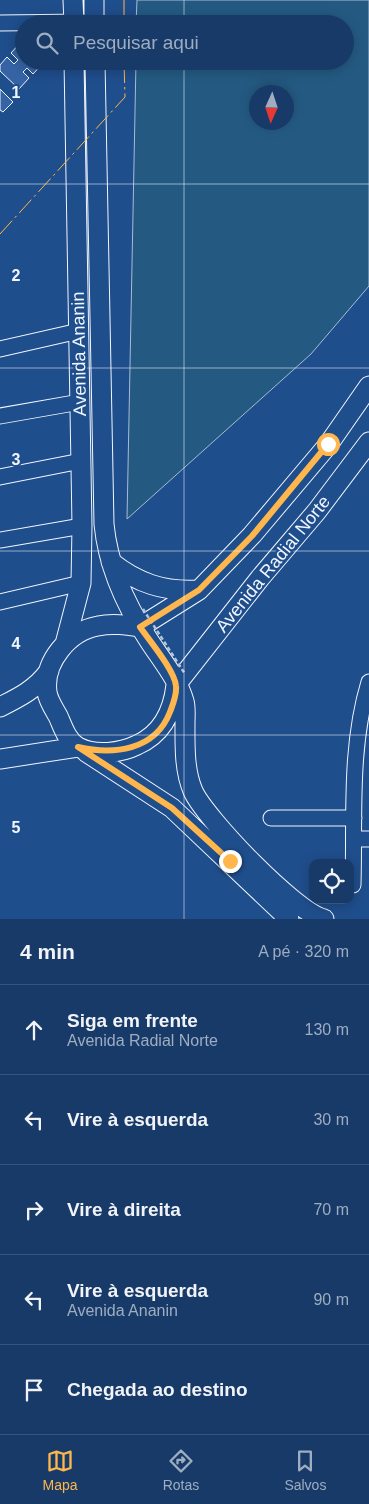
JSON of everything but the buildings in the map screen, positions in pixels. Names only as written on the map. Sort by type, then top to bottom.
[{"type":"main road","points":[[73,0],[74,15]]},
{"type":"main road","points":[[94,0],[94,15]]},
{"type":"main road","name":"Avenida Ananin","points":[[65,644],[81,583],[82,526],[74,70]]},
{"type":"main road","name":"Avenida Ananin","points":[[95,70],[104,524],[111,562],[118,584],[177,677]]},
{"type":"main road","name":"Avenida Radial Norte","points":[[143,623],[199,590],[252,536],[328,444],[369,386]]},
{"type":"main road","name":"Avenida Radial Norte","points":[[177,677],[369,442]]},
{"type":"main road","points":[[111,562],[123,572],[152,586],[175,590],[199,590]]},
{"type":"main road","points":[[0,707],[30,692],[40,683],[65,644],[80,632],[97,626],[143,623]]},
{"type":"main road","points":[[49,670],[47,694],[73,742],[172,808],[289,919]]},
{"type":"main road","points":[[0,759],[73,742],[97,752],[130,749],[146,741],[159,730],[175,700],[177,677]]},
{"type":"main road","points":[[177,677],[185,701],[187,764],[193,790],[204,810],[289,898],[324,919]]},
{"type":"street","points":[[0,23],[15,23]]},
{"type":"street","points":[[0,349],[79,331]]},
{"type":"street","points":[[0,416],[80,402]]},
{"type":"street","points":[[0,477],[81,461]]},
{"type":"street","points":[[0,540],[82,526]]},
{"type":"street","points":[[0,602],[81,583]]},
{"type":"street","points":[[354,879],[361,839],[354,818],[363,734],[362,707],[369,682]]},
{"type":"street","points":[[271,818],[354,818]]},
{"type":"path","points":[[143,623],[177,677]]},
{"type":"shaded area","points":[[137,0],[369,0],[369,286],[311,354],[127,519],[136,70],[354,70],[354,15],[136,15]]},
{"type":"power","points":[[124,0],[124,15]]},
{"type":"power","points":[[0,234],[125,97],[124,70]]},
{"type":"route","points":[[230,861],[172,808],[78,747],[97,752],[130,749],[146,741],[159,730],[175,700],[176,685],[170,672],[140,627],[199,590],[252,536],[328,444]]}]
